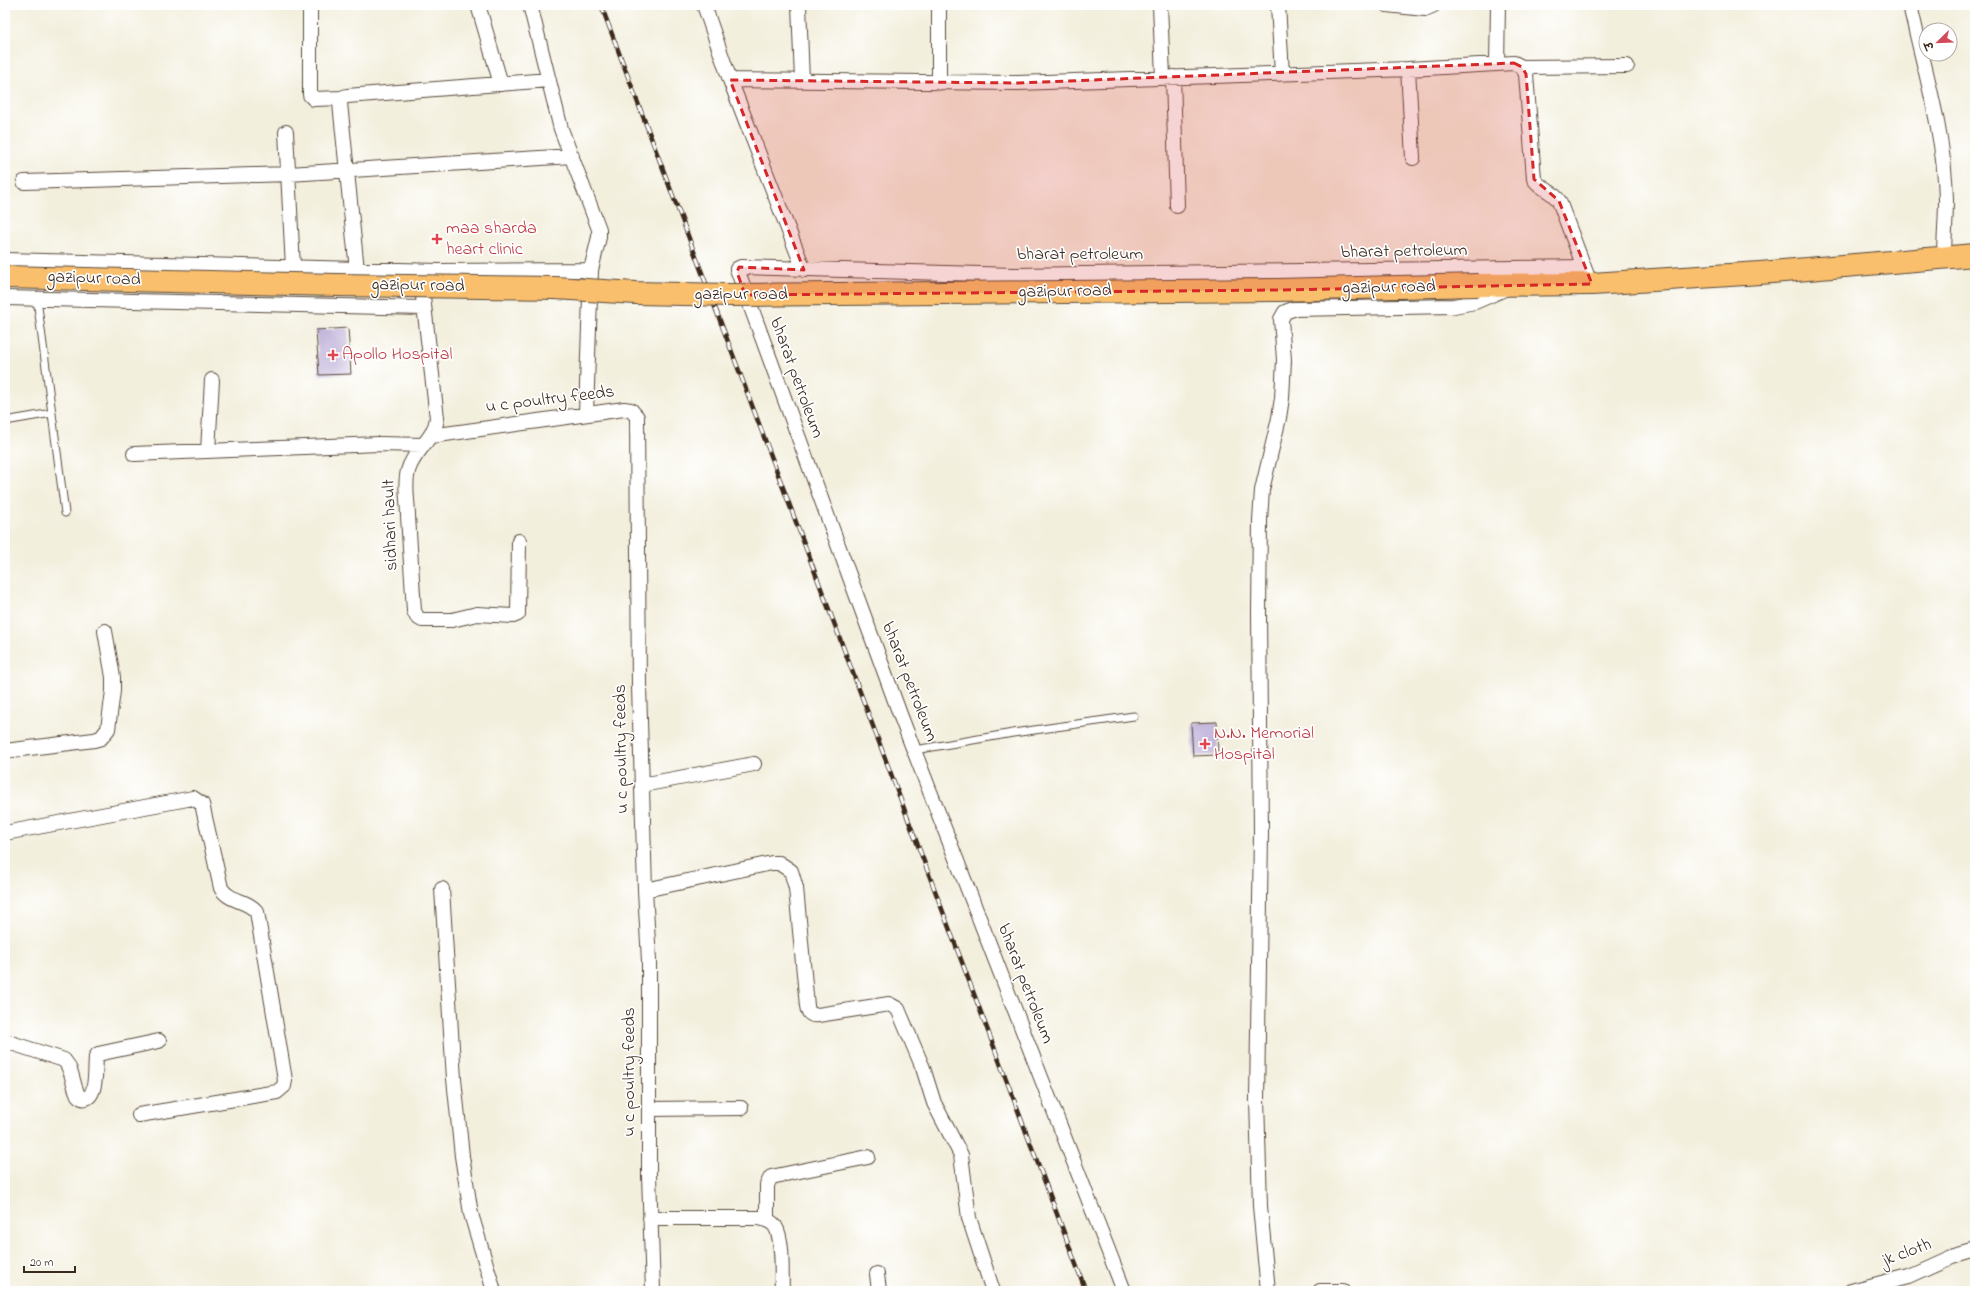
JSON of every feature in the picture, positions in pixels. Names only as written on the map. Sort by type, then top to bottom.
[{"type":"main road","name":"gazipur road","points":[[5,277],[322,285],[555,288],[636,293],[730,295],[1277,290],[1478,285],[1512,286],[1587,276],[1944,258],[1975,255]]},
{"type":"street","points":[[310,5],[310,96],[314,99],[549,80]]},
{"type":"street","points":[[478,5],[501,84]]},
{"type":"street","points":[[530,5],[562,129],[599,228],[599,237],[591,270],[586,413]]},
{"type":"street","points":[[704,5],[730,80],[804,270]]},
{"type":"street","points":[[799,5],[802,80]]},
{"type":"street","points":[[938,83],[939,5]]},
{"type":"street","points":[[1160,5],[1168,77],[1177,206]]},
{"type":"street","points":[[1278,5],[1282,74]]},
{"type":"street","points":[[1387,5],[1425,9],[1434,5]]},
{"type":"street","points":[[1497,64],[1498,5]]},
{"type":"street","points":[[1910,5],[1932,101],[1943,167],[1946,200],[1944,258]]},
{"type":"street","points":[[730,80],[1018,83],[1408,69],[1514,63],[1522,67],[1627,66]]},
{"type":"street","points":[[1522,67],[1527,78],[1532,176],[1535,182],[1554,193],[1559,200],[1587,276]]},
{"type":"street","points":[[1408,69],[1413,158]]},
{"type":"street","points":[[341,98],[340,103],[346,171],[357,270]]},
{"type":"street","points":[[286,132],[293,268]]},
{"type":"street","points":[[24,182],[289,174],[572,156]]},
{"type":"street","points":[[5,260],[357,270],[591,270]]},
{"type":"street","name":"bharat petroleum","points":[[1124,1291],[915,750],[736,270],[741,267],[1014,275],[1587,276]]},
{"type":"street","name":"sidhari hault","points":[[420,271],[436,425],[410,464],[407,480],[414,611],[417,617],[422,620],[452,620],[469,615],[513,616],[518,614],[519,541]]},
{"type":"street","points":[[1268,1291],[1260,1206],[1257,1099],[1262,833],[1259,613],[1260,520],[1262,490],[1279,418],[1282,398],[1284,371],[1281,319],[1285,312],[1293,309],[1466,304],[1489,297],[1512,286]]},
{"type":"street","points":[[5,298],[424,308]]},
{"type":"street","points":[[208,451],[212,380]]},
{"type":"street","name":"u c poultry feeds","points":[[134,454],[379,444],[427,440],[586,413],[624,409],[631,410],[637,417],[642,785],[649,961],[650,1218],[653,1291]]},
{"type":"street","points":[[5,751],[89,741],[101,738],[108,729],[113,692],[112,666],[105,631]]},
{"type":"street","points":[[642,785],[754,764]]},
{"type":"street","points":[[5,832],[108,815],[192,798],[198,800],[202,804],[221,888],[224,894],[254,907],[260,920],[285,1080],[284,1086],[277,1092],[139,1115]]},
{"type":"street","points":[[645,890],[772,863],[780,863],[791,871],[796,888],[806,1006],[809,1012],[814,1016],[889,1004],[898,1009],[923,1068],[932,1098],[961,1155],[969,1218],[993,1291]]},
{"type":"street","points":[[442,889],[454,1079],[462,1156],[471,1214],[494,1291]]},
{"type":"street","points":[[5,1041],[64,1060],[69,1066],[80,1097],[88,1096],[96,1057],[98,1054],[159,1041]]},
{"type":"street","points":[[649,1109],[741,1108]]},
{"type":"street","points":[[767,1220],[767,1185],[771,1177],[868,1157]]},
{"type":"street","points":[[650,1218],[759,1218],[767,1220],[772,1223],[778,1232],[782,1291]]},
{"type":"street","name":"jk cloth","points":[[1851,1291],[1908,1276],[1950,1257],[1975,1250]]},
{"type":"street","points":[[877,1274],[879,1291]]},
{"type":"street","points":[[1320,1291],[1343,1291]]},
{"type":"lane","points":[[37,299],[65,513]]},
{"type":"lane","points":[[5,421],[52,413]]},
{"type":"lane","points":[[915,750],[1013,733],[1134,716]]},
{"type":"highlighted area","points":[[1514,63],[1522,67],[1526,74],[1534,179],[1559,201],[1592,284],[1277,290],[745,295],[737,272],[739,267],[804,270],[730,80],[1018,83]]},
{"type":"building","points":[[348,328],[351,374],[319,375],[316,330]]},
{"type":"building","points":[[1217,722],[1218,755],[1193,756],[1191,723]]},
{"type":"railway","points":[[601,5],[1086,1291]]},
{"type":"place","name":"maa sharda heart clinic","points":[[437,239]]},
{"type":"place","name":"Apollo Hospital","points":[[333,355]]},
{"type":"place","name":"N.N. Memorial Hospital","points":[[1205,744]]}]
